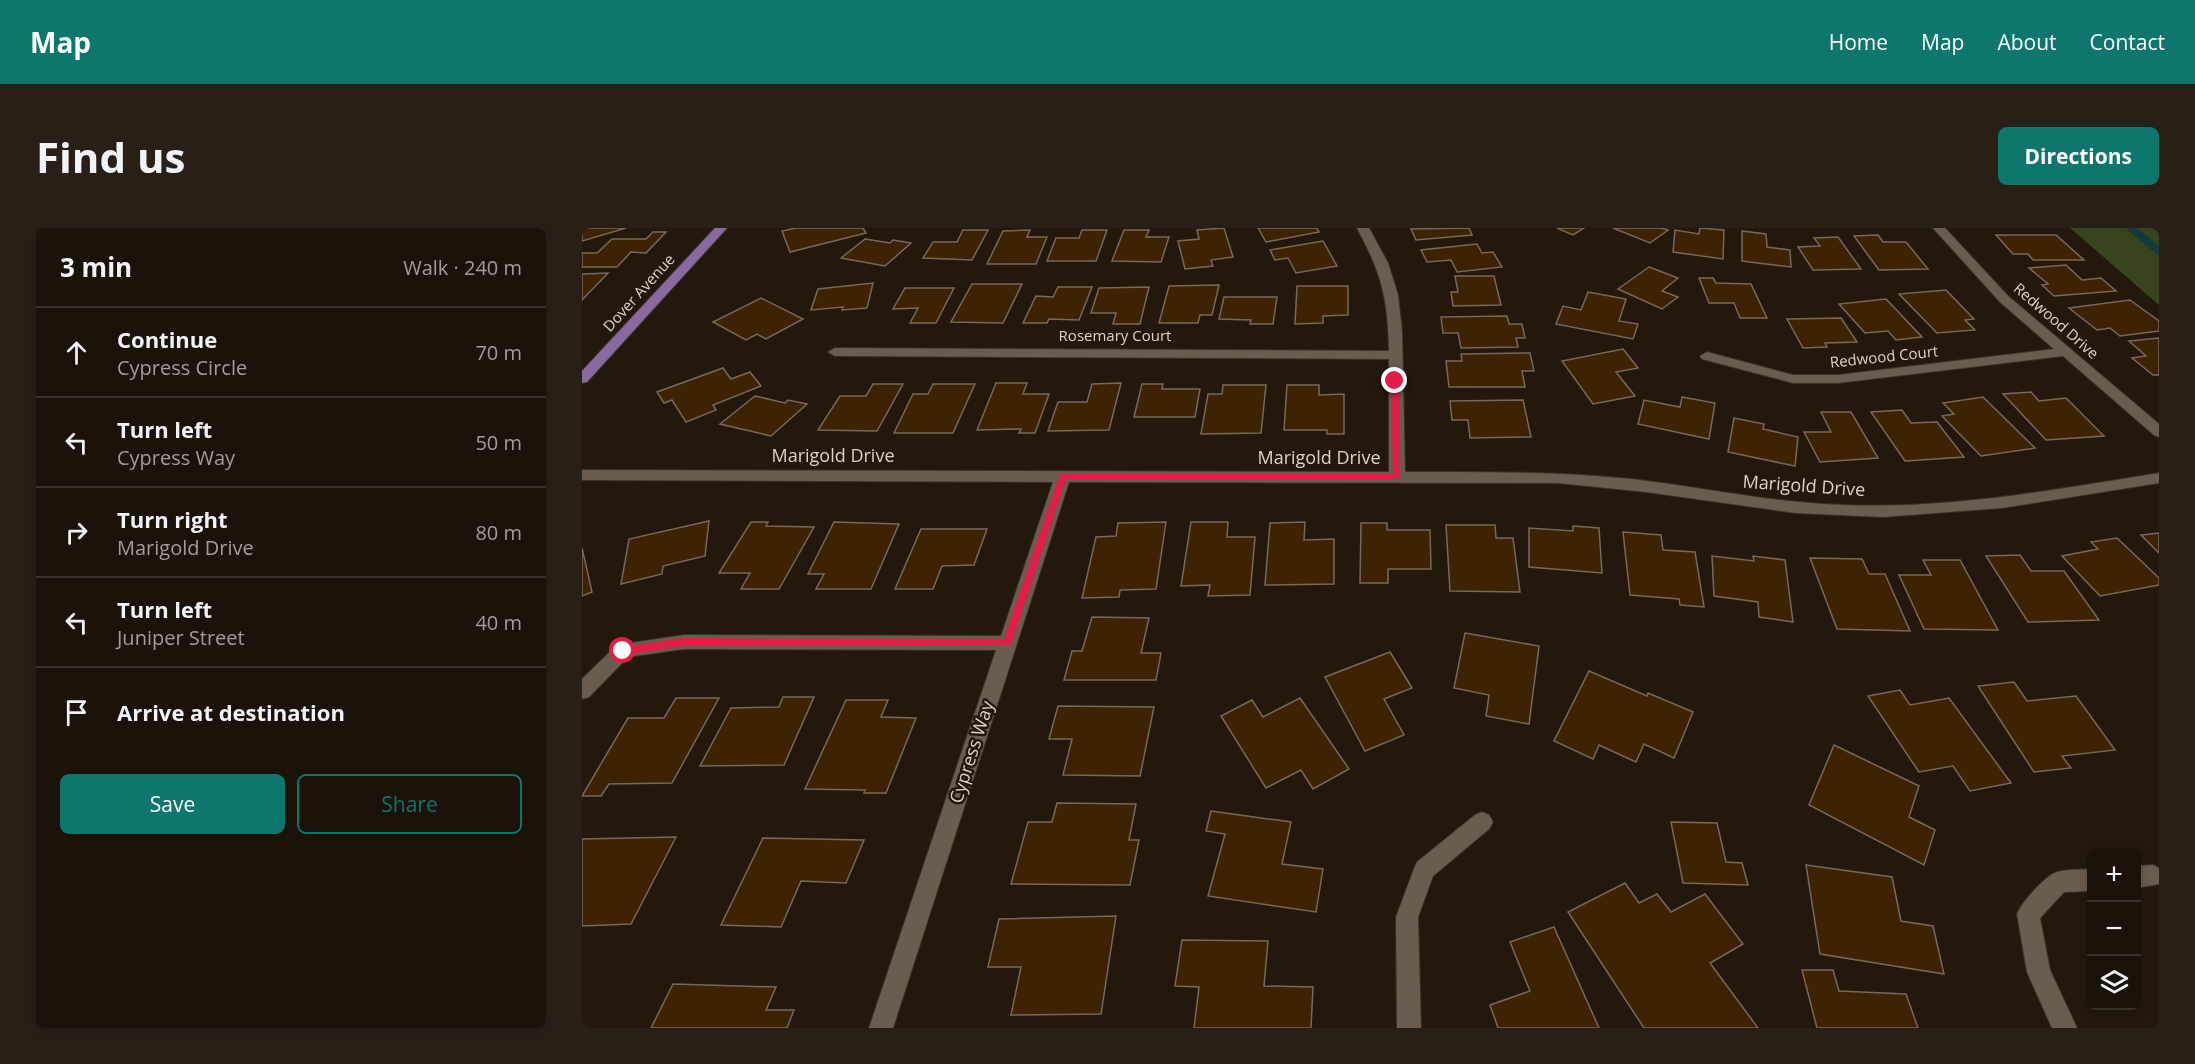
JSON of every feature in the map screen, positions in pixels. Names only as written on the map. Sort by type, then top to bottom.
[{"type":"main road","name":"Dover Avenue","points":[[582,379],[721,228]]},
{"type":"street","points":[[1363,228],[1382,263],[1392,295],[1397,477]]},
{"type":"street","name":"Redwood Drive","points":[[1939,228],[2004,299],[2159,432]]},
{"type":"street","name":"Rosemary Court","points":[[835,352],[1395,355]]},
{"type":"street","name":"Redwood Court","points":[[1707,356],[1793,379],[1838,380],[2066,352]]},
{"type":"street","name":"Marigold Drive","points":[[582,475],[1558,478],[1655,488],[1753,503],[1843,511],[1930,510],[1998,504],[2159,478]]},
{"type":"street","name":"Cypress Way","points":[[881,1028],[1063,476]]},
{"type":"street","points":[[582,691],[623,651],[684,642],[1008,643]]},
{"type":"street","points":[[1409,1028],[1407,917],[1425,869],[1482,822]]},
{"type":"street","points":[[2065,1028],[2039,972],[2028,914],[2059,882],[2087,880]]},
{"type":"green space","points":[[2070,228],[2159,228],[2159,305]]},
{"type":"building","points":[[626,228],[582,241],[582,229]]},
{"type":"building","points":[[796,228],[863,228],[866,233],[790,252],[782,231]]},
{"type":"building","points":[[1224,228],[1233,257],[1211,260],[1213,266],[1185,269],[1178,241],[1199,239],[1197,230]]},
{"type":"building","points":[[1258,228],[1317,228],[1319,232],[1266,242]]},
{"type":"building","points":[[1469,228],[1472,235],[1416,240],[1411,229]]},
{"type":"building","points":[[1557,228],[1584,228],[1573,235]]},
{"type":"building","points":[[1613,228],[1661,228],[1668,230],[1650,243]]},
{"type":"building","points":[[1700,228],[1724,230],[1723,259],[1673,252],[1675,230],[1699,234]]},
{"type":"building","points":[[963,230],[988,230],[972,260],[923,258],[933,242],[957,242]]},
{"type":"building","points":[[1030,230],[1027,237],[1047,237],[1036,264],[987,264],[1003,231]]},
{"type":"building","points":[[1082,230],[1107,230],[1096,261],[1047,261],[1056,238],[1079,238]]},
{"type":"building","points":[[1124,230],[1149,230],[1146,237],[1169,237],[1161,262],[1112,261]]},
{"type":"building","points":[[1742,231],[1766,234],[1767,247],[1790,250],[1791,267],[1742,261]]},
{"type":"building","points":[[653,232],[666,232],[646,253],[631,252],[617,267],[582,267],[582,253],[597,253],[612,239],[646,239]]},
{"type":"building","points":[[1878,235],[1883,242],[1906,242],[1928,269],[1879,270],[1854,236]]},
{"type":"building","points":[[1996,235],[2056,235],[2084,260],[2033,260],[2028,254],[2013,254]]},
{"type":"building","points":[[1838,237],[1861,269],[1813,270],[1798,247],[1820,246],[1814,238]]},
{"type":"building","points":[[865,239],[890,243],[893,240],[911,243],[885,266],[841,258]]},
{"type":"building","points":[[1323,241],[1337,266],[1296,273],[1288,258],[1275,260],[1270,250]]},
{"type":"building","points":[[1477,244],[1482,253],[1493,252],[1502,267],[1457,272],[1451,260],[1427,262],[1421,250]]},
{"type":"building","points":[[2066,265],[2082,280],[2101,278],[2116,291],[2054,296],[2042,285],[2048,284],[2029,268]]},
{"type":"building","points":[[1649,267],[1678,278],[1662,291],[1678,297],[1662,309],[1618,289]]},
{"type":"building","points":[[608,273],[582,300],[582,274]]},
{"type":"building","points":[[1455,276],[1494,276],[1501,305],[1453,306],[1451,292],[1458,292]]},
{"type":"building","points":[[1699,278],[1713,278],[1716,283],[1751,284],[1767,318],[1740,318],[1734,303],[1709,303]]},
{"type":"building","points":[[873,283],[867,308],[842,310],[843,307],[811,310],[818,289]]},
{"type":"building","points":[[972,284],[1022,284],[1003,323],[951,322]]},
{"type":"building","points":[[1219,285],[1212,315],[1200,315],[1198,323],[1159,323],[1169,286]]},
{"type":"building","points":[[1297,286],[1348,286],[1348,315],[1323,316],[1323,323],[1295,324]]},
{"type":"building","points":[[1058,287],[1092,287],[1079,320],[1049,319],[1047,323],[1023,323],[1036,296],[1053,297]]},
{"type":"building","points":[[1149,287],[1140,324],[1113,324],[1116,313],[1091,313],[1099,288]]},
{"type":"building","points":[[905,288],[954,288],[936,323],[910,323],[918,308],[893,309]]},
{"type":"building","points":[[1946,290],[1974,319],[1965,320],[1975,330],[1937,333],[1899,294]]},
{"type":"building","points":[[1588,292],[1626,299],[1619,321],[1638,324],[1633,339],[1556,324],[1563,306],[1581,310]]},
{"type":"building","points":[[1224,297],[1277,297],[1273,324],[1250,324],[1251,320],[1219,319]]},
{"type":"building","points":[[761,298],[803,319],[766,339],[757,334],[746,340],[713,322]]},
{"type":"building","points":[[1886,299],[1922,337],[1896,340],[1888,331],[1865,333],[1839,304]]},
{"type":"building","points":[[2130,300],[2159,321],[2159,331],[2120,336],[2110,328],[2097,330],[2069,308]]},
{"type":"building","points":[[1507,316],[1509,324],[1522,324],[1525,338],[1516,338],[1518,347],[1461,348],[1458,333],[1443,333],[1441,317]]},
{"type":"building","points":[[1841,318],[1857,342],[1825,343],[1827,347],[1803,348],[1787,319]]},
{"type":"building","points":[[2159,338],[2159,375],[2153,375],[2132,358],[2146,356],[2129,341]]},
{"type":"building","points":[[1623,349],[1638,368],[1616,372],[1635,396],[1593,404],[1562,361]]},
{"type":"building","points":[[1530,353],[1534,371],[1522,371],[1525,387],[1449,387],[1446,361],[1462,361],[1461,354]]},
{"type":"building","points":[[723,368],[731,379],[750,372],[761,386],[713,405],[716,410],[686,422],[672,400],[664,403],[657,392]]},
{"type":"building","points":[[996,383],[1027,383],[1023,394],[1049,394],[1035,433],[1019,433],[1021,429],[977,430]]},
{"type":"building","points":[[1121,383],[1109,430],[1048,431],[1058,402],[1087,402],[1092,384]]},
{"type":"building","points":[[873,384],[903,384],[877,431],[818,430],[840,396],[866,396]]},
{"type":"building","points":[[933,384],[975,384],[953,433],[894,433],[913,394],[928,394]]},
{"type":"building","points":[[1142,384],[1163,384],[1162,389],[1200,389],[1195,417],[1134,417]]},
{"type":"building","points":[[1223,385],[1266,385],[1261,433],[1201,434],[1208,394],[1222,394]]},
{"type":"building","points":[[1287,385],[1319,385],[1319,395],[1344,394],[1344,434],[1327,434],[1327,430],[1284,430]]},
{"type":"building","points":[[2031,392],[2039,401],[2066,398],[2104,436],[2046,440],[2003,394]]},
{"type":"building","points":[[755,396],[785,403],[788,400],[807,404],[771,436],[720,424]]},
{"type":"building","points":[[1682,397],[1715,403],[1709,439],[1638,424],[1644,400],[1680,407]]},
{"type":"building","points":[[1983,397],[2035,448],[1981,456],[1942,416],[1954,414],[1943,403]]},
{"type":"building","points":[[1523,400],[1531,437],[1470,438],[1468,420],[1452,420],[1450,401]]},
{"type":"building","points":[[1902,410],[1911,423],[1937,422],[1964,457],[1905,461],[1871,412]]},
{"type":"building","points":[[1821,412],[1851,412],[1878,458],[1820,462],[1804,432],[1831,432]]},
{"type":"building","points":[[1734,418],[1764,424],[1763,429],[1798,437],[1795,466],[1728,452]]},
{"type":"building","points":[[709,521],[705,556],[663,566],[662,574],[621,584],[629,539]]},
{"type":"building","points":[[751,522],[768,522],[766,526],[814,527],[779,589],[741,589],[750,573],[719,573]]},
{"type":"building","points":[[834,522],[899,524],[871,589],[816,589],[824,574],[808,574]]},
{"type":"building","points":[[1166,522],[1156,589],[1120,590],[1119,597],[1082,598],[1096,537],[1116,536],[1118,523]]},
{"type":"building","points":[[1191,522],[1228,522],[1227,537],[1255,537],[1250,595],[1208,596],[1210,585],[1181,586]]},
{"type":"building","points":[[1305,522],[1304,540],[1334,539],[1334,584],[1265,585],[1270,523]]},
{"type":"building","points":[[1361,523],[1387,523],[1387,530],[1430,530],[1431,569],[1388,569],[1388,583],[1360,583]]},
{"type":"building","points":[[1446,525],[1495,525],[1496,538],[1513,538],[1520,592],[1450,591]]},
{"type":"building","points":[[1573,526],[1599,528],[1602,573],[1529,567],[1529,528],[1573,531]]},
{"type":"building","points":[[921,529],[987,529],[974,565],[942,566],[933,589],[895,589]]},
{"type":"building","points":[[1623,532],[1661,535],[1663,550],[1695,552],[1704,607],[1680,605],[1679,599],[1630,595]]},
{"type":"building","points":[[2159,533],[2159,553],[2141,535]]},
{"type":"building","points":[[2117,538],[2159,578],[2159,585],[2100,596],[2062,556],[2098,549],[2091,542]]},
{"type":"building","points":[[582,548],[592,592],[582,596]]},
{"type":"building","points":[[2020,555],[2031,571],[2064,571],[2099,620],[2028,622],[1986,556]]},
{"type":"building","points":[[1712,556],[1754,561],[1753,556],[1785,560],[1793,622],[1759,617],[1758,602],[1714,596]]},
{"type":"building","points":[[1810,558],[1862,559],[1869,574],[1885,574],[1910,631],[1837,629]]},
{"type":"building","points":[[1923,560],[1960,560],[1998,630],[1924,629],[1899,575],[1931,575]]},
{"type":"building","points":[[1092,617],[1149,618],[1141,653],[1161,653],[1156,680],[1064,680],[1072,651],[1082,651]]},
{"type":"building","points":[[1465,633],[1539,646],[1529,724],[1486,716],[1489,695],[1454,688]]},
{"type":"building","points":[[1390,652],[1412,688],[1384,699],[1404,735],[1365,751],[1325,677]]},
{"type":"building","points":[[1589,671],[1647,696],[1648,693],[1693,712],[1674,758],[1644,744],[1636,762],[1599,745],[1593,759],[1554,741]]},
{"type":"building","points":[[2014,682],[2027,701],[2076,696],[2115,750],[2062,756],[2071,768],[2034,772],[1978,686]]},
{"type":"building","points":[[1900,690],[1910,705],[1949,698],[2011,783],[1970,791],[1953,766],[1919,772],[1868,696]]},
{"type":"building","points":[[783,697],[814,697],[784,765],[700,766],[731,708],[779,707]]},
{"type":"building","points":[[676,698],[719,698],[672,783],[609,784],[601,796],[582,796],[628,718],[664,718]]},
{"type":"building","points":[[1300,698],[1349,769],[1313,789],[1301,770],[1266,788],[1221,716],[1252,700],[1263,717]]},
{"type":"building","points":[[846,700],[888,700],[881,717],[916,718],[886,793],[864,793],[865,790],[805,789]]},
{"type":"building","points":[[1058,706],[1154,707],[1140,776],[1063,775],[1072,739],[1049,739]]},
{"type":"building","points":[[1834,745],[1919,786],[1909,817],[1935,830],[1924,865],[1809,805]]},
{"type":"building","points":[[1057,803],[1136,804],[1129,840],[1139,840],[1130,885],[1011,884],[1028,822],[1052,822]]},
{"type":"building","points":[[1211,811],[1291,822],[1282,864],[1323,869],[1316,912],[1208,896],[1225,834],[1206,831]]},
{"type":"building","points":[[1671,822],[1717,823],[1726,862],[1742,863],[1748,885],[1683,883]]},
{"type":"building","points":[[676,837],[631,924],[582,926],[582,839]]},
{"type":"building","points":[[763,838],[864,840],[846,883],[801,881],[781,927],[721,925]]},
{"type":"building","points":[[1806,865],[1892,877],[1901,921],[1933,926],[1944,974],[1820,954]]},
{"type":"building","points":[[1625,883],[1639,903],[1657,894],[1671,912],[1705,894],[1743,944],[1710,963],[1758,1028],[1644,1028],[1568,912]]},
{"type":"building","points":[[1116,916],[1101,1014],[1011,1015],[1021,967],[988,967],[999,919]]},
{"type":"building","points":[[1554,927],[1599,1028],[1498,1028],[1490,1005],[1530,991],[1510,942]]},
{"type":"building","points":[[1182,940],[1268,941],[1264,986],[1313,987],[1311,1028],[1194,1028],[1199,987],[1175,986]]},
{"type":"building","points":[[1802,970],[1833,970],[1839,991],[1906,994],[1918,1028],[1817,1028]]},
{"type":"building","points":[[673,984],[776,987],[766,1010],[794,1010],[787,1028],[651,1028]]},
{"type":"waterway","points":[[2131,228],[2159,251]]},
{"type":"route","points":[[623,651],[684,642],[1008,643],[1063,476],[1397,477],[1395,381]]}]
